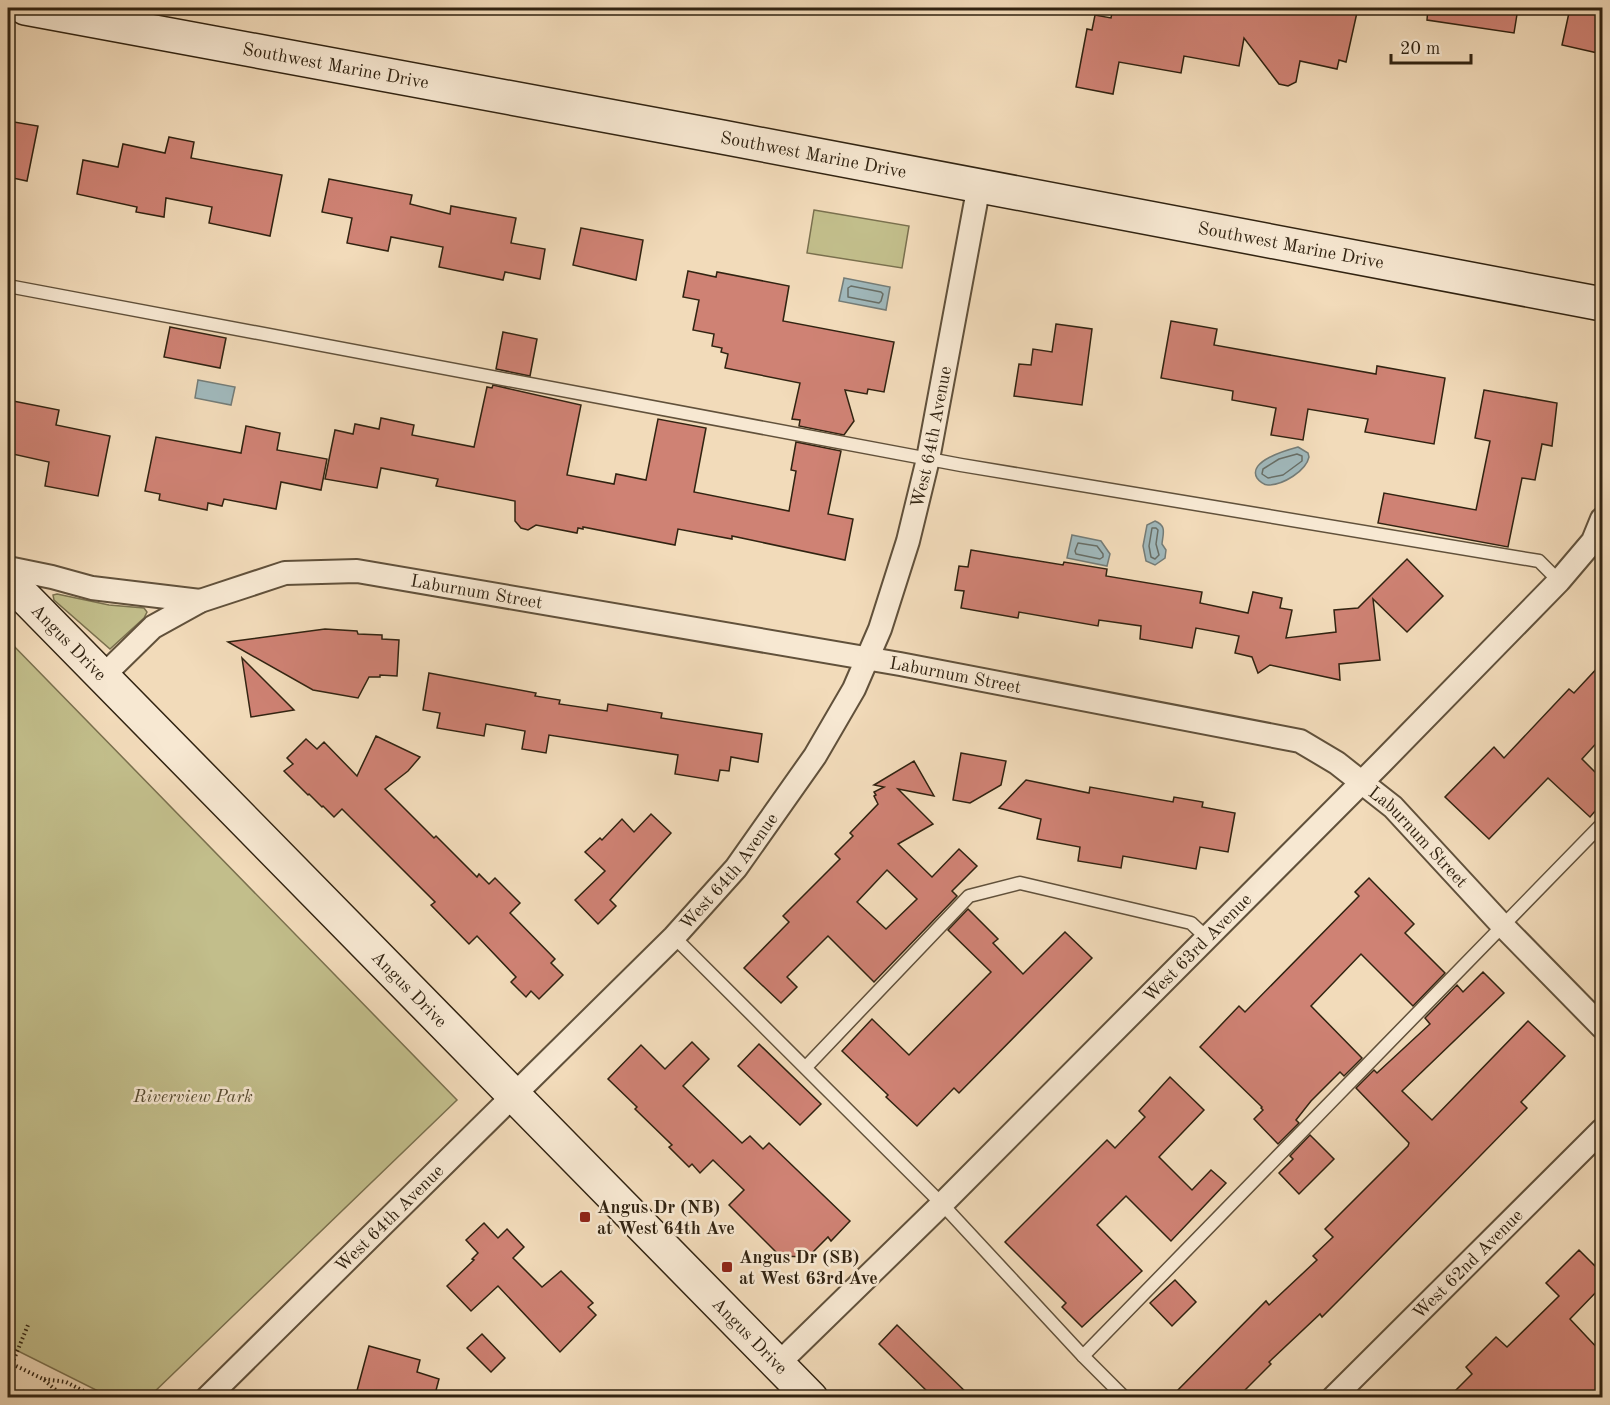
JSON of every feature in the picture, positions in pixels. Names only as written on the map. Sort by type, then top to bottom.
[{"type":"main road","name":"Southwest Marine Drive","points":[[25,8],[979,185],[1602,304]]},
{"type":"main road","name":"Angus Drive","points":[[8,580],[811,1398]]},
{"type":"street","name":"West 64th Avenue","points":[[207,1398],[675,937],[736,868],[781,808],[815,756],[854,689],[880,629],[908,541],[928,459],[979,185]]},
{"type":"street","name":"West 63rd Avenue","points":[[778,1364],[942,1204],[1559,581],[1593,541],[1602,519]]},
{"type":"street","name":"Laburnum Street","points":[[8,568],[92,588],[200,601]]},
{"type":"street","name":"Laburnum Street","points":[[102,677],[153,627],[200,601],[285,573],[357,571],[867,658],[1300,741],[1337,763],[1393,807],[1502,925],[1602,1027]]},
{"type":"street","name":"West 62nd Avenue","points":[[1333,1398],[1602,1130]]},
{"type":"lane","points":[[8,286],[928,459],[1539,561],[1559,581]]},
{"type":"lane","points":[[1083,1356],[1602,824]]},
{"type":"lane","points":[[806,1067],[969,896],[1020,884],[1191,924],[1207,938]]},
{"type":"lane","points":[[675,937],[942,1204],[1125,1398]]},
{"type":"path","points":[[28,1325],[10,1363],[43,1379],[65,1398]]},
{"type":"path","points":[[43,1379],[66,1382],[97,1398]]},
{"type":"green space","points":[[814,210],[909,226],[902,268],[807,253]]},
{"type":"green space","points":[[53,595],[109,605],[144,608],[147,612],[144,618],[110,649],[54,600]]},
{"type":"green space","name":"Riverview Park","points":[[8,640],[457,1100],[149,1397],[110,1397],[8,1346]]},
{"type":"water","points":[[844,278],[890,287],[886,310],[839,301]]},
{"type":"water","points":[[198,380],[235,387],[231,405],[195,398]]},
{"type":"water","points":[[1298,447],[1308,453],[1309,457],[1299,472],[1287,480],[1268,485],[1257,478],[1255,472],[1263,462],[1270,457]]},
{"type":"water","points":[[1155,521],[1163,528],[1162,544],[1166,550],[1165,558],[1155,565],[1146,561],[1143,546],[1147,525]]},
{"type":"water","points":[[1072,535],[1101,541],[1110,554],[1107,566],[1067,558]]},
{"type":"building","points":[[1113,8],[1358,8],[1346,62],[1339,60],[1337,69],[1300,61],[1296,82],[1288,86],[1279,84],[1244,38],[1239,66],[1184,56],[1181,73],[1119,62],[1113,94],[1076,87],[1087,29],[1092,30],[1095,15],[1111,18]]},
{"type":"building","points":[[1428,8],[1518,8],[1514,33],[1427,20]]},
{"type":"building","points":[[1570,8],[1602,8],[1602,54],[1562,45]]},
{"type":"building","points":[[8,121],[38,126],[27,181],[8,177]]},
{"type":"building","points":[[169,137],[194,142],[191,158],[282,175],[270,236],[209,223],[212,207],[166,198],[164,217],[136,212],[137,207],[77,194],[83,160],[118,167],[123,144],[165,153]]},
{"type":"building","points":[[329,179],[412,195],[410,204],[450,214],[451,206],[516,218],[511,243],[545,249],[540,279],[505,272],[503,280],[439,267],[443,247],[391,237],[388,251],[347,243],[352,218],[322,212]]},
{"type":"building","points":[[581,228],[643,240],[636,280],[573,265]]},
{"type":"building","points":[[688,271],[716,277],[717,272],[789,286],[783,321],[894,342],[884,392],[868,389],[867,394],[845,390],[854,421],[844,435],[799,426],[800,420],[792,419],[800,383],[725,368],[728,354],[721,352],[722,348],[712,346],[714,334],[693,330],[699,300],[683,297]]},
{"type":"building","points":[[1171,321],[1217,329],[1214,345],[1376,374],[1377,366],[1445,378],[1434,444],[1365,432],[1368,419],[1308,409],[1303,440],[1271,435],[1276,408],[1232,400],[1233,391],[1161,378]]},
{"type":"building","points":[[1056,324],[1092,329],[1082,405],[1014,396],[1019,364],[1031,365],[1033,349],[1052,352]]},
{"type":"building","points":[[170,327],[226,338],[220,368],[164,357]]},
{"type":"building","points":[[503,332],[537,339],[530,376],[496,369]]},
{"type":"building","points":[[493,385],[581,405],[567,475],[614,484],[616,474],[646,480],[658,419],[706,428],[694,492],[789,511],[796,471],[791,470],[796,442],[841,451],[828,514],[853,519],[845,560],[732,536],[732,539],[678,529],[675,545],[583,527],[583,529],[578,528],[577,533],[536,525],[528,530],[521,528],[515,521],[515,501],[436,486],[438,479],[381,468],[377,488],[325,479],[335,430],[353,434],[355,424],[379,429],[381,418],[414,425],[412,435],[474,447],[487,387],[492,388]]},
{"type":"building","points":[[1484,390],[1557,403],[1552,446],[1542,444],[1535,480],[1522,478],[1508,547],[1378,523],[1384,493],[1476,510],[1490,441],[1475,438]]},
{"type":"building","points":[[8,400],[59,410],[56,425],[110,436],[98,496],[45,486],[49,462],[8,453]]},
{"type":"building","points":[[246,426],[280,433],[277,450],[327,459],[321,490],[281,482],[276,509],[224,499],[222,506],[208,503],[207,510],[159,500],[160,494],[145,491],[156,437],[241,453]]},
{"type":"building","points":[[971,550],[1063,565],[1064,562],[1107,569],[1106,576],[1202,592],[1200,603],[1248,613],[1253,592],[1282,598],[1280,608],[1292,610],[1286,638],[1336,632],[1334,610],[1358,608],[1407,559],[1443,596],[1407,632],[1373,599],[1380,660],[1339,664],[1340,680],[1270,665],[1258,673],[1252,657],[1235,653],[1239,636],[1196,628],[1192,648],[1140,639],[1141,626],[1099,620],[1098,626],[1019,612],[1018,618],[961,608],[964,591],[955,590],[959,566],[968,567]]},
{"type":"building","points":[[325,629],[357,631],[358,634],[382,635],[382,639],[399,640],[397,676],[369,677],[358,698],[313,690],[228,642]]},
{"type":"building","points":[[242,658],[294,710],[251,717]]},
{"type":"building","points":[[1602,663],[1602,737],[1582,759],[1602,779],[1602,803],[1590,817],[1548,778],[1489,839],[1445,797],[1494,747],[1504,758],[1569,689],[1574,693]]},
{"type":"building","points":[[429,673],[536,693],[535,696],[560,700],[559,704],[607,711],[608,704],[662,713],[661,718],[762,734],[758,762],[731,757],[729,771],[720,770],[718,781],[675,774],[678,755],[549,735],[546,753],[522,749],[525,731],[486,724],[484,736],[437,728],[440,713],[423,710]]},
{"type":"building","points":[[376,736],[420,757],[408,771],[385,789],[477,877],[479,874],[489,884],[495,878],[520,903],[510,913],[555,959],[551,963],[563,975],[539,999],[531,991],[526,997],[511,982],[516,977],[477,936],[469,944],[431,905],[435,902],[342,809],[334,817],[284,771],[293,764],[287,758],[306,739],[317,749],[324,742],[357,776]]},
{"type":"building","points":[[961,753],[1006,761],[1001,785],[970,803],[953,800]]},
{"type":"building","points":[[914,761],[934,796],[898,789],[933,824],[898,844],[932,877],[959,849],[977,866],[952,891],[957,896],[874,982],[828,936],[787,977],[797,987],[781,1003],[744,968],[789,922],[783,916],[840,859],[835,854],[853,836],[850,833],[878,804],[874,792],[884,787],[874,785]],"holes":[[[887,870],[917,899],[886,929],[857,902]]]},
{"type":"building","points":[[1026,780],[1089,793],[1090,787],[1173,802],[1174,797],[1203,802],[1202,807],[1235,813],[1228,852],[1200,847],[1196,869],[1123,856],[1121,868],[1078,861],[1080,847],[1037,839],[1041,819],[999,808]]},
{"type":"building","points":[[651,814],[671,833],[610,900],[616,906],[598,924],[575,900],[605,871],[585,852],[600,838],[602,840],[622,819],[634,832]]},
{"type":"building","points":[[1369,878],[1414,924],[1405,933],[1445,973],[1413,1006],[1361,954],[1311,1006],[1362,1058],[1344,1076],[1340,1072],[1311,1101],[1296,1120],[1299,1123],[1278,1144],[1254,1119],[1263,1110],[1262,1107],[1200,1047],[1239,1006],[1245,1012],[1359,896],[1355,892]]},
{"type":"building","points":[[968,909],[998,939],[993,943],[1023,974],[1065,932],[1092,958],[959,1093],[954,1088],[917,1126],[842,1051],[872,1019],[909,1055],[991,972],[948,930]]},
{"type":"building","points":[[1483,972],[1504,993],[1402,1091],[1432,1120],[1528,1021],[1565,1056],[1521,1102],[1527,1108],[1322,1317],[1320,1314],[1269,1362],[1271,1364],[1237,1398],[1170,1398],[1266,1301],[1269,1305],[1317,1260],[1313,1256],[1333,1237],[1325,1229],[1408,1146],[1409,1143],[1356,1088],[1374,1070],[1377,1073],[1430,1024],[1425,1018],[1457,985],[1463,992]]},
{"type":"building","points":[[692,1042],[709,1059],[683,1086],[742,1143],[750,1136],[763,1149],[769,1143],[850,1221],[831,1241],[828,1237],[808,1257],[780,1256],[729,1205],[744,1190],[713,1160],[700,1173],[692,1164],[689,1167],[669,1147],[672,1145],[608,1079],[641,1045],[665,1069]]},
{"type":"building","points":[[759,1044],[821,1104],[800,1125],[738,1066]]},
{"type":"building","points":[[1170,1077],[1204,1110],[1159,1157],[1192,1190],[1211,1170],[1226,1183],[1171,1241],[1126,1196],[1097,1225],[1142,1271],[1082,1327],[1062,1307],[1066,1303],[1005,1242],[1107,1140],[1115,1148],[1145,1117],[1139,1111]]},
{"type":"building","points":[[1310,1135],[1334,1159],[1299,1194],[1279,1173],[1293,1159],[1290,1156]]},
{"type":"building","points":[[484,1223],[498,1238],[507,1229],[524,1247],[513,1258],[542,1287],[561,1271],[593,1303],[588,1307],[596,1315],[560,1352],[498,1286],[471,1311],[447,1286],[474,1260],[472,1259],[478,1253],[466,1240]]},
{"type":"building","points":[[1579,1250],[1602,1273],[1602,1286],[1570,1319],[1602,1353],[1602,1398],[1448,1398],[1472,1374],[1466,1367],[1496,1337],[1507,1347],[1559,1296],[1546,1283]]},
{"type":"building","points":[[1175,1280],[1196,1302],[1172,1326],[1150,1303]]},
{"type":"building","points":[[897,1325],[972,1398],[934,1398],[879,1344]]},
{"type":"building","points":[[482,1334],[505,1358],[491,1372],[467,1348]]},
{"type":"building","points":[[369,1346],[420,1360],[417,1372],[439,1379],[434,1398],[355,1398]]},
{"type":"place","name":"Angus Dr (NB) at West 64th Ave","points":[[585,1217]]},
{"type":"place","name":"Angus Dr (SB) at West 63rd Ave","points":[[727,1267]]}]
